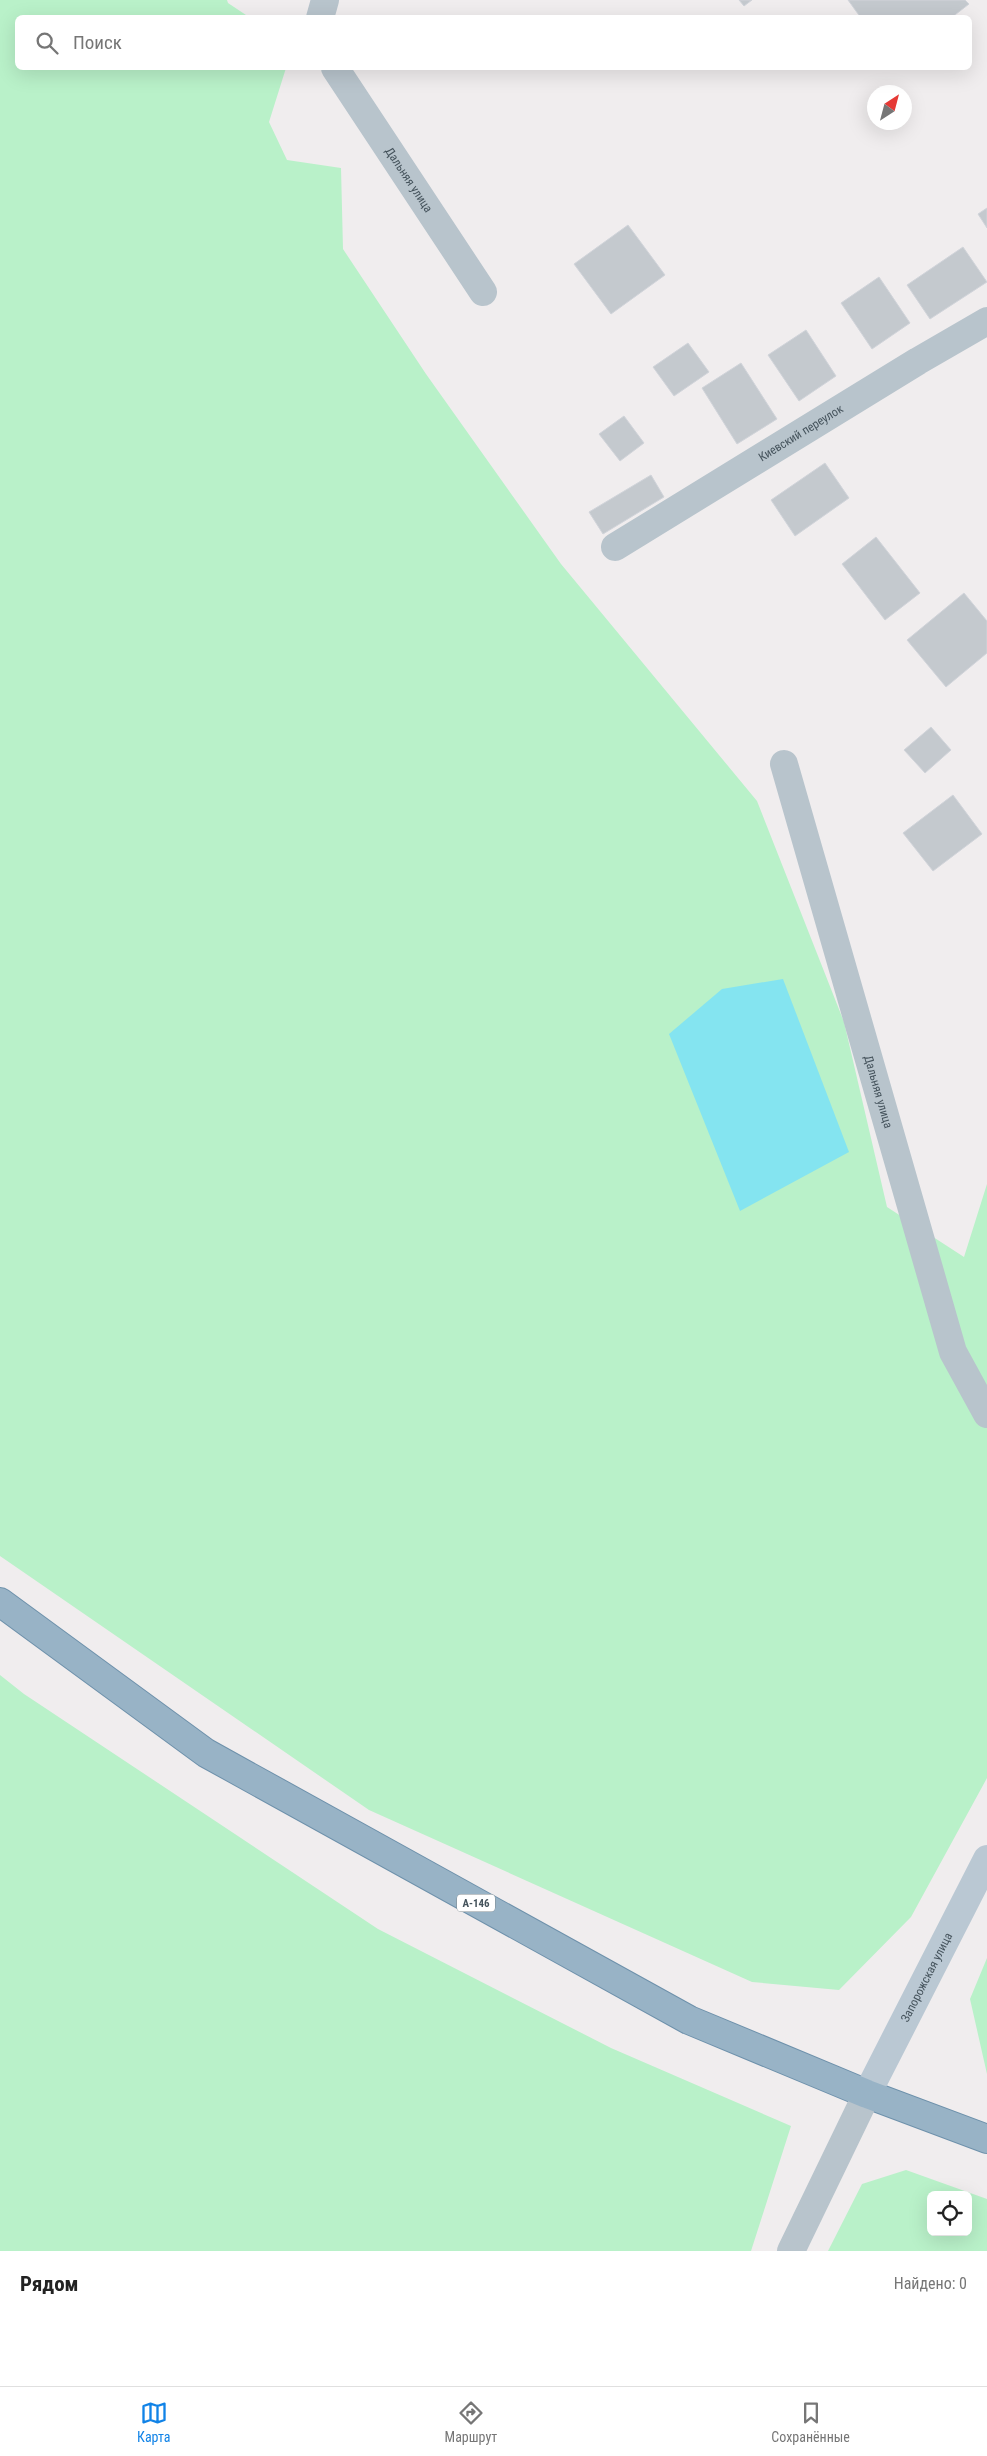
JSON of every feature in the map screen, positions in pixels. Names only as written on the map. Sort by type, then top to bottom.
[{"type":"highway","name":"А-146","points":[[0,1602],[206,1754],[689,2020],[867,2094],[987,2140]]},
{"type":"main road","name":"Запорожская улица","points":[[867,2094],[987,1859]]},
{"type":"street","points":[[321,15],[325,0]]},
{"type":"street","name":"Дальняя улица","points":[[336,70],[483,292]]},
{"type":"street","name":"Киевский переулок","points":[[615,547],[987,321]]},
{"type":"street","name":"Дальняя улица","points":[[784,764],[954,1352],[987,1414]]},
{"type":"street","points":[[791,2251],[867,2094]]},
{"type":"green space","points":[[0,0],[227,0],[228,3],[246,15],[15,15],[15,70],[285,70],[269,122],[287,160],[341,168],[343,249],[426,374],[561,564],[757,801],[844,1022],[887,1207],[964,1257],[987,1184],[987,1778],[911,1917],[839,1990],[752,1982],[369,1810],[0,1556]]},
{"type":"green space","points":[[0,1675],[24,1694],[378,1929],[611,2048],[791,2126],[751,2251],[0,2251]]},
{"type":"green space","points":[[987,1958],[987,2074],[970,1999]]},
{"type":"green space","points":[[906,2170],[965,2191],[927,2191],[927,2236],[972,2236],[972,2194],[987,2199],[987,2251],[828,2251],[862,2184]]},
{"type":"water","points":[[783,979],[849,1152],[740,1211],[669,1034],[722,989]]},
{"type":"building","points":[[739,0],[752,0],[744,6]]},
{"type":"building","points":[[848,0],[965,0],[969,4],[955,15],[859,15]]},
{"type":"building","points":[[987,208],[987,228],[978,214]]},
{"type":"building","points":[[628,225],[665,275],[611,314],[574,264]]},
{"type":"building","points":[[963,247],[987,282],[930,319],[907,285]]},
{"type":"building","points":[[879,277],[910,323],[872,349],[841,303]]},
{"type":"building","points":[[806,330],[836,376],[799,401],[768,355]]},
{"type":"building","points":[[688,343],[709,372],[674,396],[653,367]]},
{"type":"building","points":[[741,363],[777,419],[737,444],[702,388]]},
{"type":"building","points":[[624,416],[644,443],[620,461],[599,434]]},
{"type":"building","points":[[825,463],[849,498],[795,536],[771,500]]},
{"type":"building","points":[[651,475],[664,497],[603,534],[589,512]]},
{"type":"building","points":[[876,537],[920,593],[885,620],[842,564]]},
{"type":"building","points":[[964,593],[987,621],[987,653],[946,687],[907,640]]},
{"type":"building","points":[[931,727],[951,750],[925,773],[904,750]]},
{"type":"building","points":[[953,795],[982,834],[933,871],[903,833]]}]
